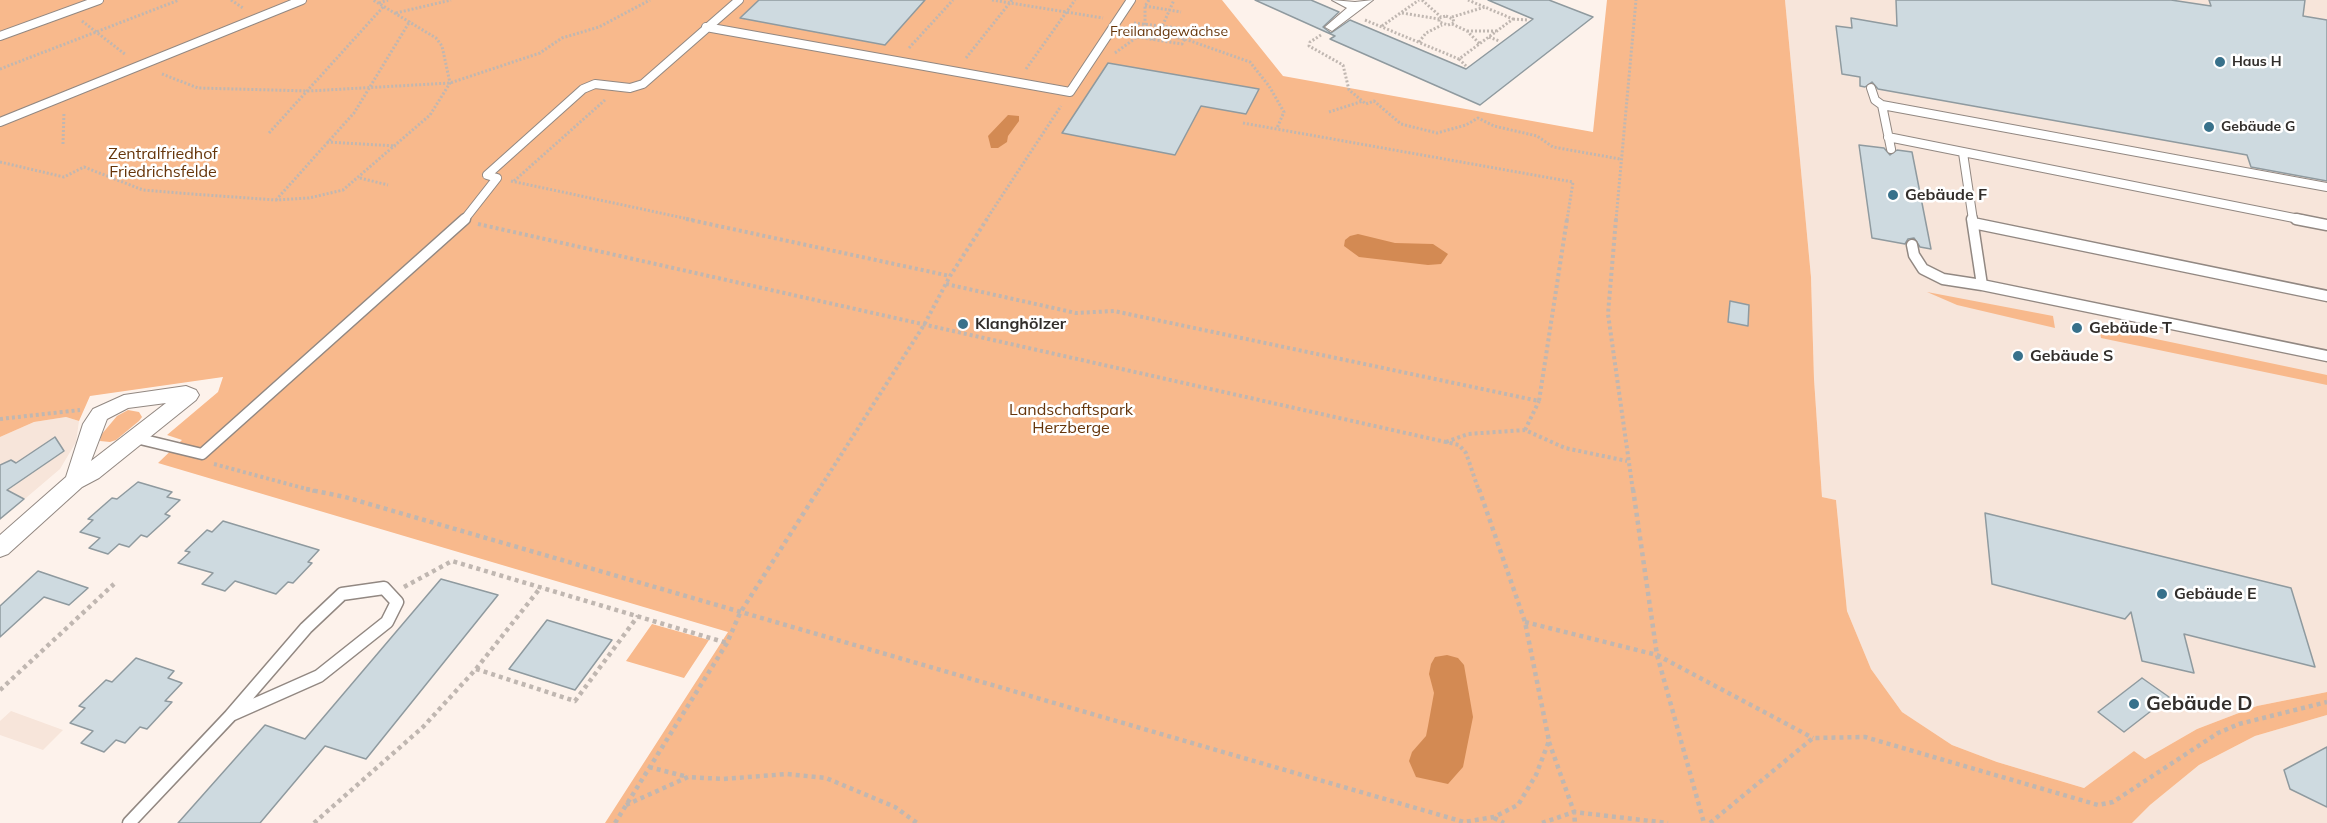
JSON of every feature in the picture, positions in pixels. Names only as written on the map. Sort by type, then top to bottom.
[{"type":"street","points":[[1339,0],[1358,7]]},
{"type":"street","points":[[1332,27],[1358,7]]},
{"type":"street","points":[[0,548],[75,481],[136,438],[189,395],[186,393],[124,402],[99,414],[93,424],[75,481]]},
{"type":"lane","points":[[0,36],[99,0]]},
{"type":"lane","points":[[0,122],[302,0]]},
{"type":"lane","points":[[136,438],[202,454],[463,221],[497,178],[487,175],[583,90],[594,84],[630,87],[643,84],[739,0]]},
{"type":"lane","points":[[706,27],[1070,92],[1131,0]]},
{"type":"lane","points":[[1871,88],[1875,100],[1882,105],[2327,187]]},
{"type":"lane","points":[[1882,105],[1891,149]]},
{"type":"lane","points":[[1888,137],[2327,225]]},
{"type":"lane","points":[[1963,153],[1982,285]]},
{"type":"lane","points":[[1973,224],[2327,296]]},
{"type":"lane","points":[[1912,245],[1914,255],[1923,269],[1943,279],[2327,356]]},
{"type":"lane","points":[[129,823],[231,715],[306,628],[342,594],[384,588],[397,602],[387,622],[319,676],[231,715]]},
{"type":"path","points":[[0,69],[179,0]]},
{"type":"path","points":[[0,162],[64,177],[84,167],[143,190],[276,200],[309,198],[343,190],[397,146],[430,115],[450,83],[442,46],[436,38],[373,0]]},
{"type":"path","points":[[379,3],[388,0]]},
{"type":"path","points":[[396,13],[450,0]]},
{"type":"path","points":[[96,32],[140,65],[198,88],[309,91],[370,88],[450,83],[548,49],[562,38],[599,27],[650,0]]},
{"type":"path","points":[[908,50],[953,0]]},
{"type":"path","points":[[992,0],[1161,28],[1195,30]]},
{"type":"path","points":[[1025,71],[1075,0]]},
{"type":"path","points":[[1149,0],[1145,6],[1145,25],[1140,33],[1153,39]]},
{"type":"path","points":[[1160,35],[1167,10],[1174,0]]},
{"type":"path","points":[[1381,27],[1421,0],[1440,18],[1443,24]]},
{"type":"path","points":[[1468,0],[1513,19],[1527,20]]},
{"type":"path","points":[[1636,0],[1620,159],[1608,314],[1627,461],[1657,655],[1704,823]]},
{"type":"path","points":[[965,60],[1010,2]]},
{"type":"path","points":[[269,133],[384,6]]},
{"type":"path","points":[[1145,6],[1180,12]]},
{"type":"path","points":[[1358,7],[1381,27],[1459,59],[1466,66]]},
{"type":"path","points":[[1401,13],[1451,18],[1486,7]]},
{"type":"path","points":[[1496,11],[1500,8]]},
{"type":"path","points":[[1451,18],[1455,21],[1452,24]]},
{"type":"path","points":[[1459,59],[1513,19]]},
{"type":"path","points":[[276,200],[354,113],[410,21]]},
{"type":"path","points":[[1419,42],[1426,33],[1443,24],[1452,24],[1467,30],[1497,31]]},
{"type":"path","points":[[1332,27],[1310,42],[1309,46],[1342,65],[1346,87],[1366,104],[1374,101],[1401,124],[1437,133],[1466,125],[1479,118],[1494,126],[1537,136],[1553,147],[1620,159]]},
{"type":"path","points":[[1467,30],[1480,44]]},
{"type":"path","points":[[1153,39],[1160,35],[1185,39],[1250,62],[1269,86],[1284,112],[1277,128]]},
{"type":"path","points":[[1099,50],[1116,53],[1137,37],[1182,44],[1185,39]]},
{"type":"path","points":[[1488,37],[1499,41]]},
{"type":"path","points":[[615,823],[727,643],[740,613],[924,325],[951,276],[1070,92]]},
{"type":"path","points":[[63,144],[64,97]]},
{"type":"path","points":[[608,98],[514,182],[951,276]]},
{"type":"path","points":[[1329,112],[1363,101]]},
{"type":"path","points":[[1243,123],[1573,182],[1539,401],[1525,430]]},
{"type":"path","points":[[327,142],[397,146]]},
{"type":"path","points":[[359,177],[388,185]]},
{"type":"path","points":[[463,221],[1459,445],[1466,453],[1525,622],[1549,741],[1574,812],[1575,823]]},
{"type":"path","points":[[946,284],[1076,313],[1114,311],[1539,401]]},
{"type":"path","points":[[0,419],[75,410],[99,414]]},
{"type":"path","points":[[1445,442],[1468,434],[1525,430],[1565,448],[1627,461]]},
{"type":"path","points":[[202,454],[215,465],[290,486],[345,497],[1464,822],[1494,818],[1518,805],[1536,776],[1549,741]]},
{"type":"path","points":[[390,595],[452,561],[727,643]]},
{"type":"path","points":[[0,690],[114,584]]},
{"type":"path","points":[[315,823],[423,727],[476,669],[541,587]]},
{"type":"path","points":[[476,669],[575,701],[638,616]]},
{"type":"path","points":[[1525,622],[1657,655],[1813,738],[1865,737],[2098,805],[2113,802],[2218,733],[2239,724],[2327,702]]},
{"type":"path","points":[[1710,823],[1813,738]]},
{"type":"path","points":[[649,767],[688,777],[723,779],[787,774],[826,778],[895,807],[917,823]]},
{"type":"path","points":[[625,805],[688,777]]},
{"type":"path","points":[[1542,823],[1574,812],[1668,823]]},
{"type":"path","points":[[1494,818],[1504,823]]},
{"type":"shaded area","points":[[1785,0],[2327,0],[2327,692],[2257,706],[2197,729],[2145,759],[2134,751],[2084,788],[1997,762],[1952,745],[1902,712],[1871,669],[1847,611],[1836,500],[1822,497],[1814,379],[1811,277]]},
{"type":"shaded area","points":[[1008,115],[1019,116],[1019,121],[1008,136],[1007,142],[998,148],[991,148],[988,136]]},
{"type":"shaded area","points":[[1358,234],[1395,243],[1433,244],[1448,254],[1441,264],[1428,265],[1359,257],[1344,246],[1345,240]]},
{"type":"shaded area","points":[[66,417],[79,421],[76,442],[60,469],[0,520],[0,437],[34,422]]},
{"type":"shaded area","points":[[1447,655],[1458,658],[1464,665],[1473,717],[1463,767],[1448,784],[1416,777],[1409,761],[1412,752],[1426,736],[1434,693],[1429,674],[1431,664],[1435,657]]},
{"type":"shaded area","points":[[11,711],[63,730],[43,750],[0,735],[0,721]]},
{"type":"shaded area","points":[[2327,715],[2327,823],[2132,823],[2150,805],[2199,765],[2255,736]]},
{"type":"green space","name":"Landschaftspark Herzberge","points":[[0,0],[1222,0],[1283,76],[1593,132],[1607,0],[1785,0],[1811,277],[1814,379],[1822,497],[1836,500],[1847,611],[1871,669],[1902,712],[1952,745],[1997,762],[2084,788],[2134,751],[2145,759],[2197,729],[2257,706],[2327,692],[2327,715],[2255,736],[2199,765],[2150,805],[2132,823],[605,823],[728,632],[158,463],[182,440],[167,435],[218,392],[223,377],[90,396],[79,421],[66,417],[34,422],[0,437]]},
{"type":"green space","points":[[1927,292],[2053,316],[2055,328],[1957,305]]},
{"type":"green space","points":[[2099,327],[2327,375],[2327,385],[2101,338]]},
{"type":"green space","points":[[128,410],[139,412],[142,417],[116,440],[100,441],[101,435],[117,416]]},
{"type":"green space","points":[[652,624],[709,640],[684,678],[626,661]]},
{"type":"building","points":[[759,0],[925,0],[885,45],[740,18]]},
{"type":"building","points":[[1255,0],[1311,0],[1339,12],[1323,27],[1331,33],[1350,20],[1466,69],[1533,19],[1488,0],[1549,0],[1593,17],[1480,105],[1330,39],[1335,36]]},
{"type":"building","points":[[1896,0],[2171,0],[2211,6],[2209,0],[2305,0],[2303,16],[2327,20],[2327,181],[2251,167],[2247,155],[1878,89],[1872,82],[1865,87],[1860,86],[1860,77],[1842,74],[1836,26],[1852,28],[1851,18],[1897,26]]},
{"type":"building","points":[[1108,63],[1259,89],[1246,114],[1201,106],[1175,155],[1062,133]]},
{"type":"building","name":"Gebäude F","points":[[1859,145],[1884,148],[1890,155],[1897,150],[1912,152],[1931,249],[1920,247],[1914,238],[1908,239],[1905,244],[1872,238]]},
{"type":"building","points":[[1730,301],[1749,305],[1748,326],[1728,322]]},
{"type":"building","points":[[55,437],[64,451],[7,490],[24,499],[0,519],[0,465],[11,460],[16,463]]},
{"type":"building","points":[[138,482],[172,492],[167,497],[180,500],[165,514],[170,516],[147,537],[141,535],[129,547],[119,544],[108,554],[89,548],[100,538],[80,532],[93,520],[88,519],[112,498],[117,499]]},
{"type":"building","name":"Gebäude E","points":[[1985,513],[2291,588],[2315,667],[2184,634],[2194,673],[2142,661],[2131,612],[2125,619],[1992,584]]},
{"type":"building","points":[[223,521],[319,550],[308,562],[312,563],[293,583],[288,582],[276,594],[235,581],[225,591],[202,584],[213,573],[178,563],[190,552],[185,551],[207,530],[212,532]]},
{"type":"building","points":[[38,571],[88,588],[69,605],[44,597],[0,637],[0,606]]},
{"type":"building","points":[[441,579],[498,595],[366,759],[325,746],[260,823],[178,823],[265,725],[305,739]]},
{"type":"building","points":[[547,620],[612,640],[575,690],[509,669]]},
{"type":"building","points":[[136,658],[174,671],[168,678],[182,683],[165,701],[172,702],[147,729],[140,727],[125,743],[116,740],[104,752],[81,743],[93,731],[70,723],[85,708],[79,706],[106,680],[112,682]]},
{"type":"building","name":"Gebäude D","points":[[2142,678],[2169,697],[2124,732],[2098,712]]},
{"type":"building","points":[[2327,747],[2327,807],[2290,789],[2284,770]]},
{"type":"place","name":"Haus H","points":[[2220,62]]},
{"type":"place","name":"Gebäude G","points":[[2209,127]]},
{"type":"place","name":"Gebäude F","points":[[1893,195]]},
{"type":"place","name":"Klanghölzer","points":[[963,324]]},
{"type":"place","name":"Gebäude T","points":[[2077,328]]},
{"type":"place","name":"Gebäude S","points":[[2018,356]]},
{"type":"place","name":"Gebäude E","points":[[2162,594]]},
{"type":"place","name":"Gebäude D","points":[[2134,704]]},
{"type":"park label","name":"Freilandgewächse","points":[[1169,32]]},
{"type":"park label","name":"Zentralfriedhof Friedrichsfelde","points":[[163,163]]}]
